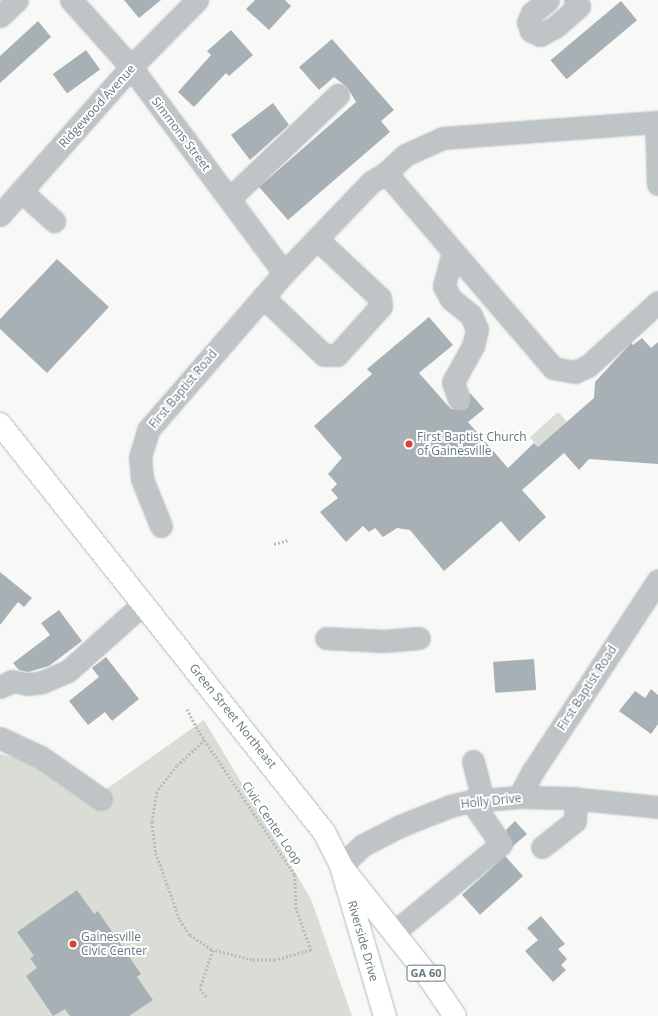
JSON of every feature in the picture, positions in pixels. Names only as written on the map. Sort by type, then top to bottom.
[{"type":"main road","name":"Green Street Northeast","points":[[0,424],[324,832],[341,866],[394,932],[455,1016]]},
{"type":"main road","name":"Riverside Drive","points":[[341,866],[385,1016]]},
{"type":"street","points":[[0,16],[17,0]]},
{"type":"street","name":"Simmons Street","points":[[71,0],[131,67],[284,273]]},
{"type":"street","name":"Ridgewood Avenue","points":[[0,215],[131,67],[197,0]]},
{"type":"street","points":[[548,0],[532,13],[528,22],[531,31],[540,35],[555,27],[579,6],[575,0]]},
{"type":"street","points":[[229,199],[338,95]]},
{"type":"street","points":[[657,122],[658,184]]},
{"type":"street","name":"First Baptist Road","points":[[161,526],[142,480],[140,457],[148,430],[284,273],[371,182],[386,174],[405,155],[442,138],[657,122]]},
{"type":"street","points":[[386,174],[554,368],[575,372],[588,366],[658,302]]},
{"type":"street","points":[[21,192],[54,221]]},
{"type":"street","points":[[263,297],[324,355],[337,355],[381,306],[376,295],[317,239]]},
{"type":"street","points":[[453,252],[444,286],[451,299],[472,315],[477,329],[472,346],[453,382],[459,399]]},
{"type":"street","points":[[472,315],[493,297]]},
{"type":"street","name":"First Baptist Road","points":[[519,797],[533,771],[658,580]]},
{"type":"street","points":[[0,687],[12,681],[28,684],[42,682],[68,671],[142,604]]},
{"type":"street","points":[[326,638],[384,641],[419,638]]},
{"type":"street","points":[[0,738],[41,757],[101,799]]},
{"type":"street","points":[[394,932],[501,844],[477,800],[473,761]]},
{"type":"street","name":"Holly Drive","points":[[341,866],[362,845],[400,826],[443,808],[477,800],[519,797],[576,798],[658,807]]},
{"type":"street","points":[[542,848],[575,821],[576,798]]},
{"type":"path","points":[[274,544],[288,540]]},
{"type":"path","name":"Civic Center Loop","points":[[187,709],[205,740],[295,874],[296,907],[311,950],[275,960],[229,956],[213,950]]},
{"type":"path","points":[[205,740],[177,766],[157,792],[152,822],[156,853],[180,920],[190,935],[213,950],[200,989],[207,997]]},
{"type":"shaded area","points":[[558,412],[567,422],[538,447],[530,437]]},
{"type":"shaded area","points":[[204,720],[311,899],[352,1016],[0,1016],[0,754],[28,761],[91,800]]},
{"type":"building","points":[[124,0],[161,0],[139,18]]},
{"type":"building","points":[[255,0],[285,0],[291,6],[269,30],[246,9]]},
{"type":"building","points":[[621,1],[637,20],[567,79],[551,60]]},
{"type":"building","points":[[38,21],[51,37],[0,83],[0,56]]},
{"type":"building","points":[[231,30],[253,55],[229,76],[226,73],[194,107],[178,92],[211,55],[207,51]]},
{"type":"building","points":[[332,39],[394,110],[381,121],[390,132],[288,220],[259,187],[356,102],[347,87],[334,77],[319,90],[299,67]]},
{"type":"building","points":[[86,50],[100,69],[67,94],[53,74]]},
{"type":"building","points":[[273,103],[289,125],[250,160],[231,135]]},
{"type":"building","points":[[57,259],[109,307],[47,373],[0,329],[0,319]]},
{"type":"building","name":"First Baptist Church of Gainesville","points":[[429,317],[453,345],[419,373],[451,409],[463,410],[468,407],[470,393],[484,409],[468,422],[508,468],[534,443],[538,447],[594,398],[595,382],[631,343],[633,345],[642,338],[651,348],[658,342],[658,464],[589,459],[579,470],[564,453],[522,490],[546,517],[519,542],[501,521],[444,571],[410,530],[397,528],[383,537],[375,528],[369,532],[363,526],[346,542],[320,512],[338,498],[331,490],[337,484],[328,474],[342,458],[314,426],[372,374],[367,369]]},
{"type":"building","points":[[0,572],[32,598],[24,607],[18,602],[0,625]]},
{"type":"building","points":[[59,610],[82,641],[49,666],[28,672],[19,670],[13,663],[50,635],[41,623]]},
{"type":"building","points":[[106,657],[139,699],[112,721],[105,712],[88,725],[69,701],[99,677],[92,668]]},
{"type":"building","points":[[534,659],[536,690],[495,693],[493,662]]},
{"type":"building","points":[[651,689],[658,695],[658,724],[651,734],[619,711],[635,691],[645,698]]},
{"type":"building","points":[[515,821],[527,834],[512,847],[506,830]]},
{"type":"building","points":[[505,856],[523,876],[480,915],[462,895]]},
{"type":"building","name":"Gainesville Civic Center","points":[[77,890],[94,914],[98,911],[141,974],[137,977],[153,1000],[129,1016],[70,1016],[65,1009],[53,1016],[26,976],[37,968],[30,958],[34,956],[17,932]]},
{"type":"building","points":[[541,916],[565,944],[558,949],[567,959],[561,965],[566,970],[553,982],[525,951],[538,940],[527,928]]},
{"type":"place","name":"First Baptist Church of Gainesville","points":[[409,444]]},
{"type":"place","name":"Gainesville Civic Center","points":[[73,944]]}]
